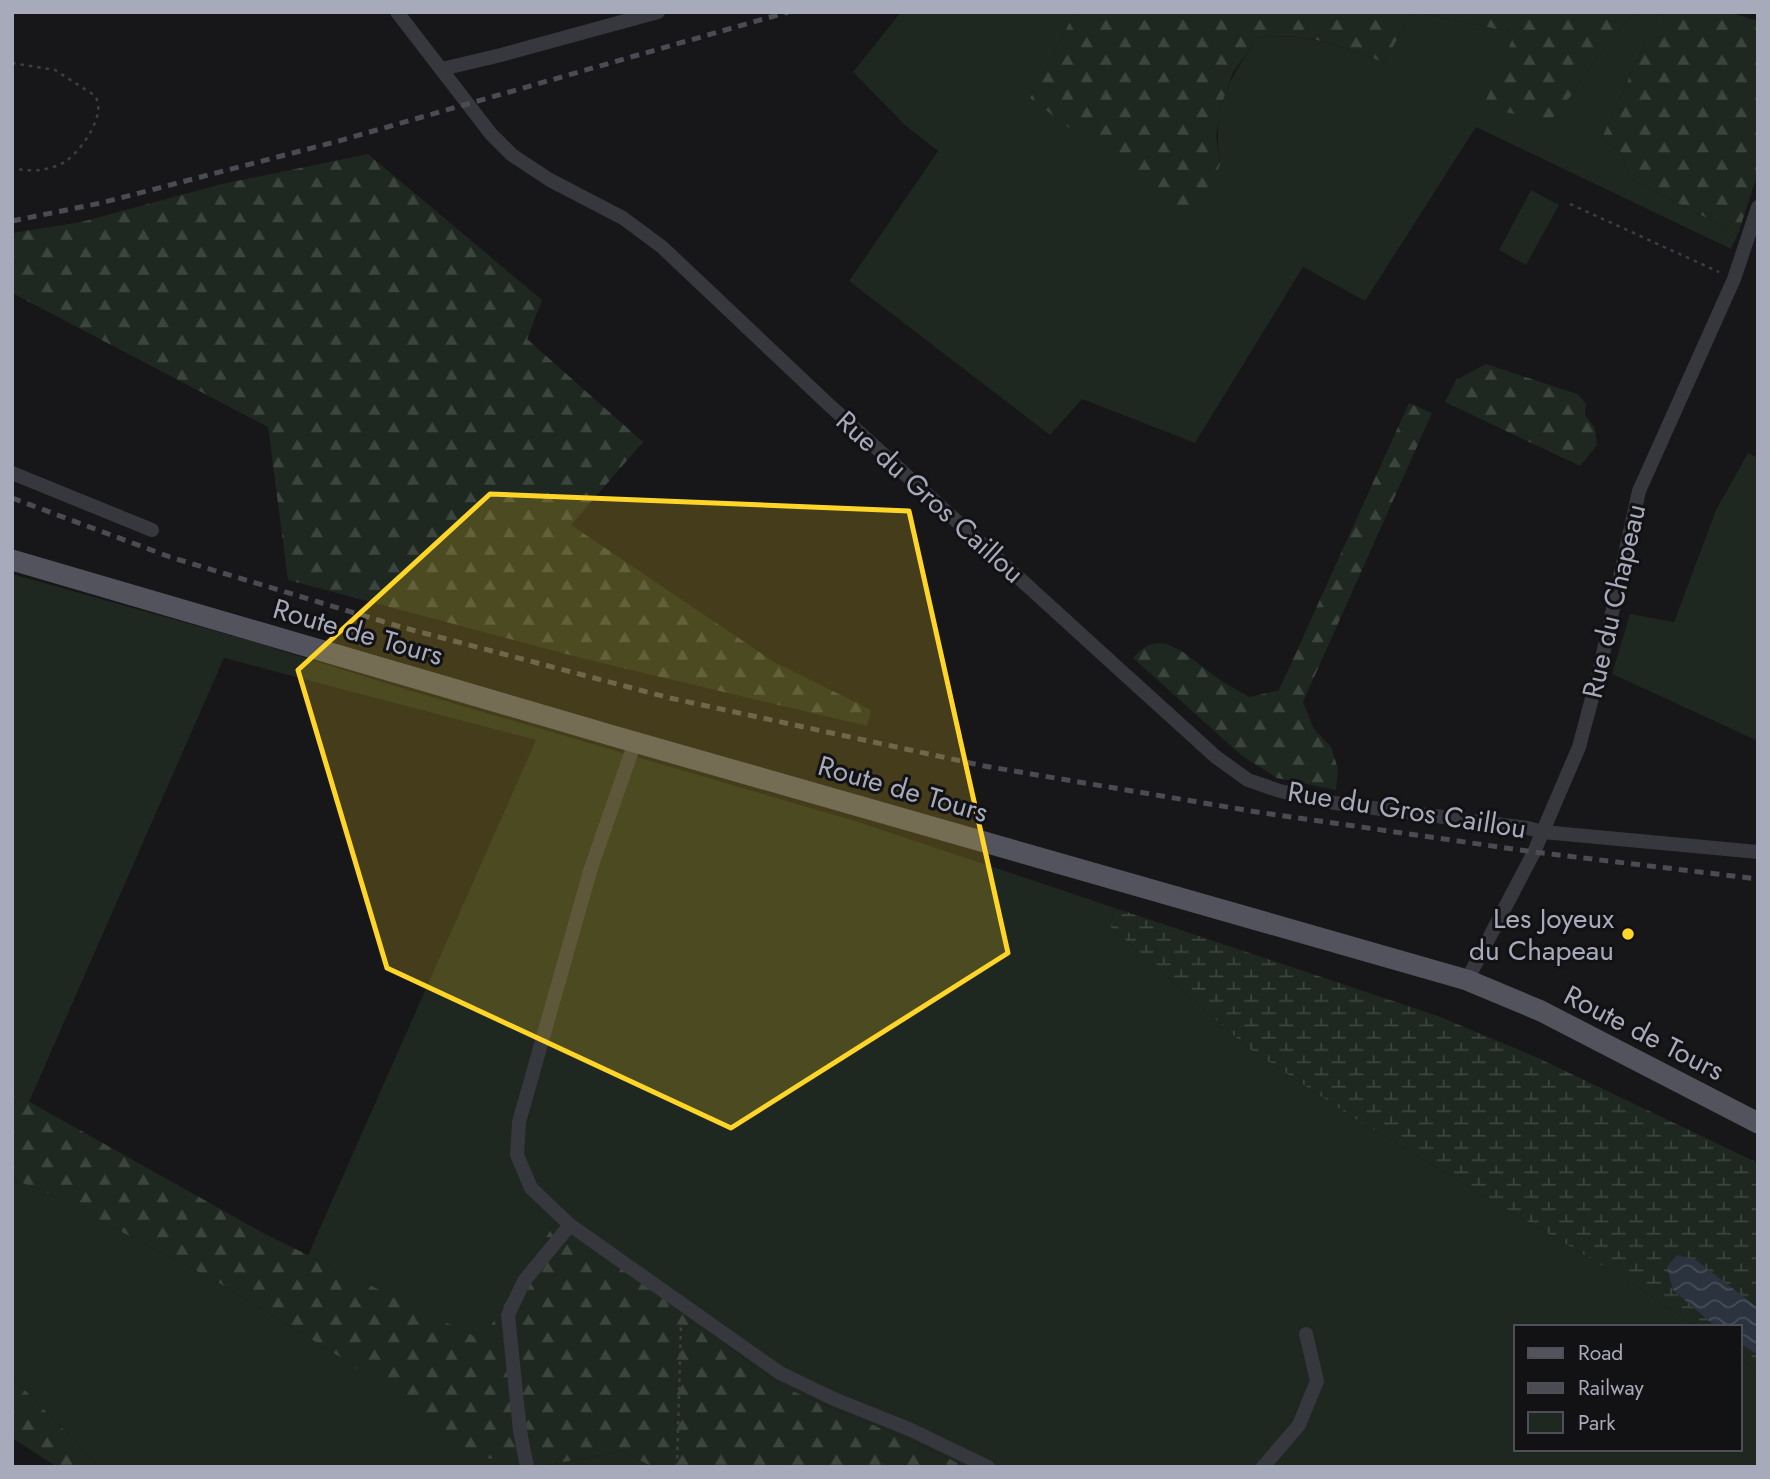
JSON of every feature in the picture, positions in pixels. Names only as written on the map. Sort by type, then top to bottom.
[{"type":"main road","name":"Route de Tours","points":[[12,560],[1467,980],[1541,1011],[1758,1123]]},
{"type":"street","name":"Rue du Gros Caillou","points":[[397,12],[491,134],[512,155],[550,180],[623,218],[662,247],[827,403],[1120,670],[1216,757],[1248,780],[1280,791],[1335,803],[1543,832],[1758,852]]},
{"type":"street","points":[[442,69],[658,12]]},
{"type":"street","name":"Rue du Chapeau","points":[[1467,980],[1543,832],[1579,747],[1639,491],[1734,279],[1757,215]]},
{"type":"street","points":[[12,473],[152,530]]},
{"type":"street","points":[[635,742],[591,868],[519,1122],[517,1155],[531,1188],[570,1225],[780,1373],[988,1467]]},
{"type":"street","points":[[527,1467],[520,1431],[508,1315],[524,1281],[570,1225]]},
{"type":"street","points":[[1263,1467],[1299,1425],[1317,1381],[1306,1334]]},
{"type":"path","points":[[12,63],[55,70],[94,95],[99,106],[97,120],[91,131],[66,161],[32,172],[19,169]]},
{"type":"path","points":[[1570,204],[1734,279]]},
{"type":"path","points":[[677,1467],[682,1303]]},
{"type":"highlighted area","points":[[490,494],[909,511],[1008,953],[731,1128],[387,968],[298,670]]},
{"type":"green space","points":[[901,12],[1075,12],[1030,98],[1220,165],[1218,127],[1224,97],[1237,69],[1258,38],[1290,37],[1322,42],[1384,63],[1412,12],[1416,12],[1515,33],[1574,92],[1592,63],[1635,12],[1659,12],[1601,140],[1621,152],[1631,179],[1738,234],[1731,249],[1476,127],[1365,301],[1303,267],[1195,443],[1082,399],[1050,435],[849,281],[938,151],[905,125],[853,72]]},
{"type":"green space","points":[[1075,12],[1412,12],[1384,63],[1355,51],[1306,38],[1258,38],[1233,72],[1222,103],[1216,135],[1220,165],[1193,222],[1030,98]]},
{"type":"green space","points":[[1416,12],[1635,12],[1592,63],[1574,92],[1549,122],[1483,107],[1515,33]]},
{"type":"green space","points":[[1659,12],[1729,12],[1758,21],[1758,173],[1738,234],[1631,179],[1621,152],[1601,140]]},
{"type":"green space","points":[[368,154],[542,300],[527,339],[643,442],[571,525],[774,662],[871,710],[867,726],[585,659],[288,580],[268,427],[12,293],[12,233],[81,222],[222,184]]},
{"type":"green space","points":[[1531,190],[1559,205],[1526,265],[1499,250]]},
{"type":"green space","points":[[1486,364],[1577,394],[1586,403],[1585,415],[1595,428],[1597,445],[1580,466],[1445,402],[1456,380]]},
{"type":"green space","points":[[1409,403],[1432,413],[1303,702],[1314,729],[1331,747],[1338,769],[1336,790],[1277,778],[1242,756],[1133,658],[1143,648],[1164,644],[1184,653],[1250,697],[1279,690]]},
{"type":"green space","points":[[1748,453],[1758,458],[1758,741],[1612,674],[1630,614],[1674,622],[1716,510]]},
{"type":"green space","points":[[12,574],[251,641],[408,690],[855,821],[1115,908],[1111,927],[1248,1048],[1352,1117],[1643,1290],[1692,1325],[1514,1325],[1514,1451],[1742,1451],[1742,1360],[1758,1371],[1758,1467],[966,1467],[783,1387],[558,1218],[482,1341],[308,1255],[536,740],[224,658],[29,1102],[12,1092]]},
{"type":"green space","points":[[1115,908],[1438,1016],[1536,1057],[1758,1163],[1758,1371],[1742,1360],[1742,1325],[1692,1325],[1643,1290],[1352,1117],[1248,1048],[1111,927]]},
{"type":"green space","points":[[12,1092],[265,1234],[482,1340],[558,1218],[783,1387],[966,1467],[652,1467],[623,1451],[548,1465],[477,1457],[340,1357],[216,1281],[41,1190],[12,1179]]},
{"type":"green space","points":[[12,1179],[41,1190],[216,1281],[340,1357],[549,1465],[623,1451],[652,1467],[100,1467],[12,1377]]},
{"type":"green space","points":[[12,1377],[100,1467],[57,1467],[12,1438]]},
{"type":"water","points":[[1677,1255],[1696,1260],[1758,1308],[1758,1355],[1742,1344],[1742,1325],[1714,1325],[1673,1290],[1667,1267]]},
{"type":"railway","points":[[12,221],[101,203],[335,142],[788,12]]},
{"type":"railway","points":[[12,498],[170,557],[401,627],[670,698],[984,766],[1257,812],[1534,852],[1758,879]]},
{"type":"place","name":"Les Joyeux du Chapeau","points":[[1628,934]]}]
